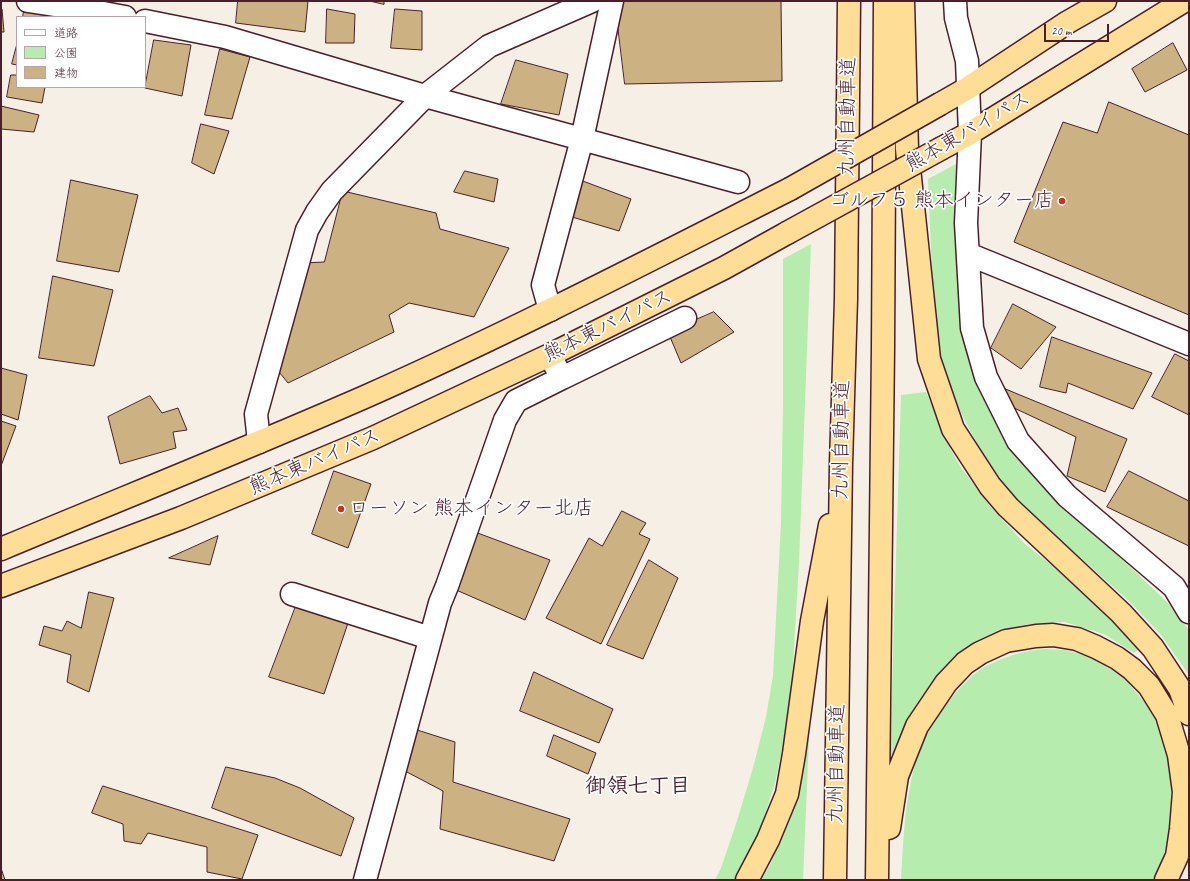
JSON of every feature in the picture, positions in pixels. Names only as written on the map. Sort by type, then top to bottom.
[{"type":"highway","name":"九州自動車道","points":[[835,880],[841,464],[846,299],[849,1]]},
{"type":"highway","name":"九州自動車道","points":[[877,880],[883,348],[884,1]]},
{"type":"highway","points":[[903,1],[907,149],[929,359],[953,429],[990,486],[1008,507],[1120,613],[1153,648],[1180,689],[1189,714]]},
{"type":"highway","name":"熊本東バイパス","points":[[1,549],[367,396],[550,310],[790,189],[968,88],[1068,22],[1105,1]]},
{"type":"highway","name":"熊本東バイパス","points":[[1,586],[181,518],[373,438],[550,355],[724,268],[970,133],[1184,1]]},
{"type":"highway","points":[[748,880],[768,840],[787,794],[812,622],[841,464]]},
{"type":"highway","points":[[882,880],[897,776],[917,726],[946,683],[965,664],[980,653],[1006,641],[1053,635],[1077,639],[1117,658],[1132,669],[1149,686],[1166,715],[1179,755],[1184,792],[1177,856],[1166,880]]},
{"type":"street","points":[[28,1],[120,16]]},
{"type":"street","points":[[259,442],[256,414],[307,230],[317,212],[332,191],[425,96],[489,46],[592,1]]},
{"type":"street","points":[[550,310],[543,285],[582,139],[612,1]]},
{"type":"street","points":[[955,1],[956,18],[967,61],[970,133],[966,224],[972,328],[986,377],[1018,441],[1067,496],[1174,587],[1189,612]]},
{"type":"street","points":[[146,21],[225,37],[425,96],[738,182]]},
{"type":"street","points":[[968,254],[1189,344]]},
{"type":"street","points":[[365,880],[440,603],[448,586],[505,420],[516,401],[685,318]]},
{"type":"street","points":[[550,355],[562,378]]},
{"type":"street","points":[[292,594],[430,638]]},
{"type":"green space","points":[[956,164],[956,260],[960,307],[966,350],[979,390],[1015,453],[1035,477],[1167,602],[1189,630],[1189,675],[1161,635],[1130,602],[1033,518],[1012,497],[993,472],[957,405],[944,368],[938,343],[933,298],[928,179]]},
{"type":"green space","points":[[811,244],[799,562],[792,683],[786,730],[775,783],[757,840],[736,880],[715,880],[721,868],[736,824],[753,768],[766,717],[773,676],[781,523],[783,259]]},
{"type":"green space","points":[[926,392],[950,448],[960,466],[988,504],[1024,543],[1096,601],[1142,647],[1134,653],[1104,634],[1065,622],[1029,624],[1001,630],[979,641],[960,654],[937,676],[916,705],[901,733],[892,755],[890,753],[901,395]]},
{"type":"green space","points":[[1032,650],[1065,650],[1092,657],[1125,679],[1154,714],[1172,769],[1170,834],[1158,873],[1154,880],[901,880],[903,841],[909,790],[919,751],[930,729],[954,695],[972,676],[983,668],[1013,655]]},
{"type":"green space","points":[[807,739],[809,739],[803,880],[761,880],[770,865],[793,805]]},
{"type":"building","points":[[238,1],[308,1],[305,32],[236,23]]},
{"type":"building","points":[[370,1],[384,1],[384,4]]},
{"type":"building","points":[[615,1],[781,1],[782,81],[625,84]]},
{"type":"building","points":[[2,9],[4,32],[1,32]]},
{"type":"building","points":[[327,9],[355,14],[354,43],[326,43]]},
{"type":"building","points":[[395,9],[422,11],[422,50],[391,48]]},
{"type":"building","points":[[24,11],[59,16],[23,16]]},
{"type":"building","points":[[154,40],[191,45],[182,96],[145,88]]},
{"type":"building","points":[[1173,43],[1187,70],[1145,92],[1132,69]]},
{"type":"building","points":[[16,48],[16,65],[12,64]]},
{"type":"building","points":[[220,49],[250,57],[232,119],[205,115]]},
{"type":"building","points":[[516,60],[568,74],[559,115],[501,104]]},
{"type":"building","points":[[11,75],[16,75],[16,88],[45,88],[42,103],[7,97]]},
{"type":"building","points":[[1109,102],[1189,135],[1189,315],[1014,242],[1063,122],[1097,133]]},
{"type":"building","points":[[1,106],[39,115],[34,132],[1,129]]},
{"type":"building","points":[[201,124],[229,131],[214,174],[192,163]]},
{"type":"building","points":[[465,171],[498,179],[494,202],[454,192]]},
{"type":"building","points":[[572,177],[631,199],[619,231],[562,214]]},
{"type":"building","points":[[71,180],[138,195],[119,272],[57,261]]},
{"type":"building","points":[[343,191],[436,213],[440,229],[509,248],[474,317],[409,303],[389,315],[394,332],[288,383],[275,367],[303,263],[324,262]]},
{"type":"building","points":[[53,276],[113,290],[94,366],[39,358]]},
{"type":"building","points":[[1013,304],[1056,327],[1021,369],[991,348]]},
{"type":"building","points":[[714,312],[734,332],[681,363],[668,332]]},
{"type":"building","points":[[1052,337],[1152,373],[1133,409],[1068,383],[1066,393],[1040,387]]},
{"type":"building","points":[[1175,354],[1189,361],[1189,415],[1152,397]]},
{"type":"building","points":[[1,368],[27,375],[18,420],[1,414]]},
{"type":"building","points":[[1003,388],[1127,439],[1105,492],[1067,476],[1076,437],[997,400]]},
{"type":"building","points":[[150,396],[162,413],[178,408],[187,430],[173,432],[176,448],[120,464],[108,417]]},
{"type":"building","points":[[1,421],[16,426],[1,466]]},
{"type":"building","name":"ローソン 熊本インター北店","points":[[334,471],[371,484],[348,548],[312,534]]},
{"type":"building","points":[[1129,471],[1189,501],[1189,546],[1107,507]]},
{"type":"building","points":[[622,511],[646,523],[639,534],[650,539],[601,644],[546,618],[589,538],[602,546]]},
{"type":"building","points":[[475,532],[550,560],[525,620],[447,586]]},
{"type":"building","points":[[218,536],[210,565],[169,558]]},
{"type":"building","points":[[649,560],[678,578],[643,659],[607,645]]},
{"type":"building","points":[[89,592],[114,598],[89,692],[67,682],[71,655],[39,645],[44,626],[62,631],[67,621],[81,628]]},
{"type":"building","points":[[296,606],[348,623],[324,694],[269,677]]},
{"type":"building","points":[[534,672],[613,709],[599,743],[520,711]]},
{"type":"building","points":[[414,729],[455,742],[453,782],[570,819],[554,861],[440,829],[443,791],[405,771]]},
{"type":"building","points":[[554,735],[596,753],[588,774],[547,756]]},
{"type":"building","points":[[226,767],[275,778],[300,788],[354,818],[341,856],[212,808]]},
{"type":"building","points":[[103,786],[258,835],[242,879],[207,872],[207,847],[148,833],[141,844],[124,841],[123,824],[92,813]]},
{"type":"building","points":[[1,868],[5,880],[1,880]]},
{"type":"place","name":"ゴルフ５ 熊本インター店","points":[[1062,201]]},
{"type":"place","name":"ローソン 熊本インター北店","points":[[341,509]]},
{"type":"district","name":"御領七丁目","points":[[638,786]]}]
